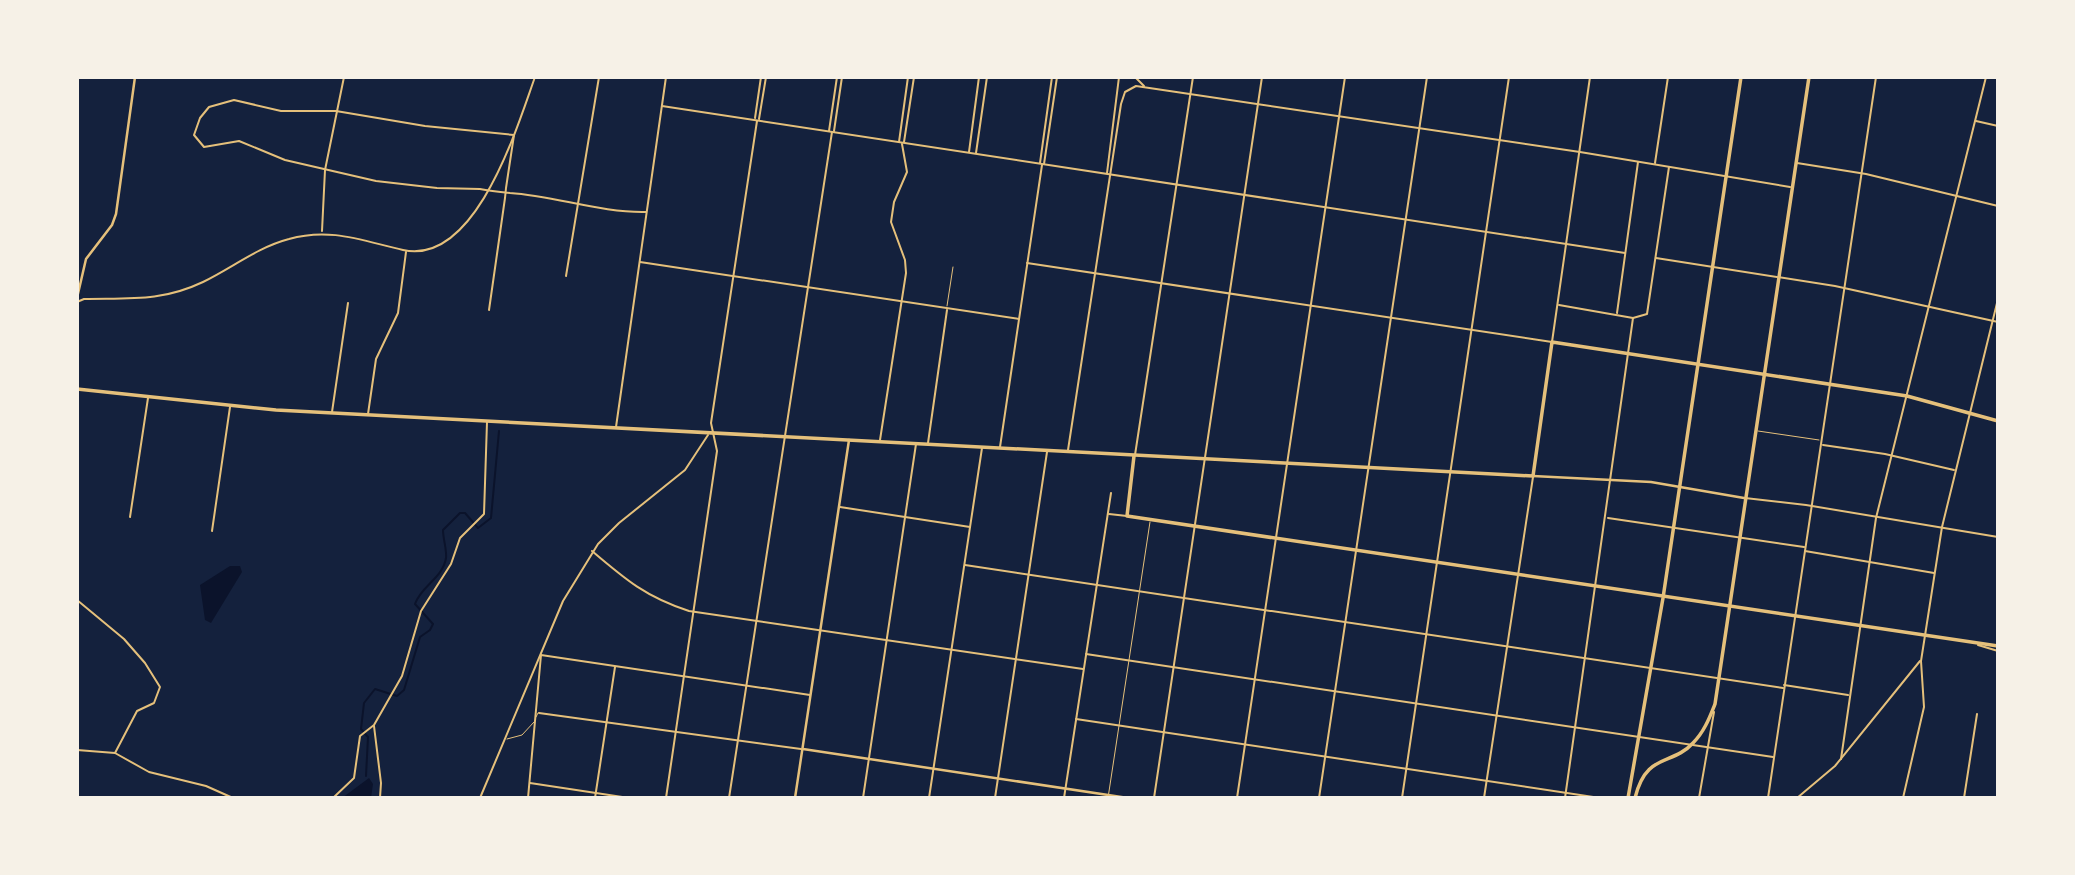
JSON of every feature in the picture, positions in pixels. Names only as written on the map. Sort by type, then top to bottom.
[{"type":"main road","points":[[1628,798],[1652,668],[1741,77]]},
{"type":"main road","points":[[1635,798],[1643,776],[1665,757],[1692,745],[1705,729],[1715,704],[1809,77]]},
{"type":"main road","points":[[77,389],[332,414],[1533,476],[1552,342],[1907,396],[1970,411],[1998,421]]},
{"type":"main road","points":[[1134,456],[1126,516],[1998,649]]},
{"type":"street","points":[[135,77],[116,214],[86,259],[77,300],[142,300],[166,295],[202,282],[267,246],[297,237],[322,233],[361,237],[406,251],[425,249],[458,233],[475,213],[487,190],[514,135],[535,77]]},
{"type":"street","points":[[322,233],[325,170],[344,77]]},
{"type":"street","points":[[566,276],[576,203],[600,77]]},
{"type":"street","points":[[616,428],[666,77]]},
{"type":"street","points":[[666,798],[717,451],[712,432],[761,77]]},
{"type":"street","points":[[757,120],[766,77]]},
{"type":"street","points":[[832,132],[837,77]]},
{"type":"street","points":[[729,798],[842,77]]},
{"type":"street","points":[[880,441],[906,264],[891,222],[894,202],[907,172],[902,142],[908,77]]},
{"type":"street","points":[[902,142],[914,77]]},
{"type":"street","points":[[968,153],[979,77]]},
{"type":"street","points":[[975,154],[987,77]]},
{"type":"street","points":[[1042,164],[1052,77]]},
{"type":"street","points":[[1000,448],[1057,77]]},
{"type":"street","points":[[1068,451],[1108,174],[1119,77]]},
{"type":"street","points":[[1135,77],[1143,86]]},
{"type":"street","points":[[1134,456],[1163,284],[1193,77]]},
{"type":"street","points":[[1154,798],[1262,77]]},
{"type":"street","points":[[1237,798],[1345,77]]},
{"type":"street","points":[[1319,798],[1427,77]]},
{"type":"street","points":[[1402,798],[1509,77]]},
{"type":"street","points":[[1027,263],[1552,342],[1590,77]]},
{"type":"street","points":[[1655,164],[1668,77]]},
{"type":"street","points":[[1768,798],[1876,77]]},
{"type":"street","points":[[1841,759],[1876,518],[1986,77]]},
{"type":"street","points":[[1108,174],[1121,104],[1129,88],[1143,86],[1792,187]]},
{"type":"street","points":[[514,135],[425,126],[336,111],[281,111],[243,100],[223,101],[206,109],[194,132],[196,141],[204,147],[239,141],[285,160],[412,186],[506,192],[646,212]]},
{"type":"street","points":[[662,106],[1625,253]]},
{"type":"street","points":[[1975,120],[1998,126]]},
{"type":"street","points":[[489,310],[514,135]]},
{"type":"street","points":[[1617,315],[1638,162]]},
{"type":"street","points":[[1796,163],[1862,173],[1998,206]]},
{"type":"street","points":[[1558,305],[1633,318],[1647,314],[1669,166]]},
{"type":"street","points":[[368,415],[368,395],[376,359],[398,313],[406,251]]},
{"type":"street","points":[[1656,258],[1876,294],[1998,321]]},
{"type":"street","points":[[640,262],[1019,319]]},
{"type":"street","points":[[1903,798],[1924,707],[1921,661],[1942,527],[1998,299]]},
{"type":"street","points":[[332,414],[348,303]]},
{"type":"street","points":[[929,444],[947,308]]},
{"type":"street","points":[[1565,798],[1607,518],[1633,318]]},
{"type":"street","points":[[130,517],[148,397]]},
{"type":"street","points":[[212,531],[230,406]]},
{"type":"street","points":[[334,798],[354,778],[362,734],[374,724],[402,676],[423,606],[451,564],[460,538],[477,521],[486,507],[487,421]]},
{"type":"street","points":[[480,798],[563,601],[592,551],[619,523],[685,470],[704,438],[712,432]]},
{"type":"street","points":[[795,798],[849,440]]},
{"type":"street","points":[[1821,442],[1955,471]]},
{"type":"street","points":[[863,798],[916,443]]},
{"type":"street","points":[[929,798],[982,447]]},
{"type":"street","points":[[996,798],[1048,451]]},
{"type":"street","points":[[1484,798],[1533,476],[1679,486],[1998,537]]},
{"type":"street","points":[[1064,798],[1111,493]]},
{"type":"street","points":[[839,507],[970,527]]},
{"type":"street","points":[[1108,514],[1126,516]]},
{"type":"street","points":[[1607,518],[1739,538],[1935,573]]},
{"type":"street","points":[[592,551],[637,589],[656,600],[693,612],[1083,669]]},
{"type":"street","points":[[964,565],[1849,695]]},
{"type":"street","points":[[77,600],[124,639],[160,687],[154,703],[137,711],[115,753]]},
{"type":"street","points":[[1086,654],[1773,757]]},
{"type":"street","points":[[541,655],[811,695]]},
{"type":"street","points":[[528,798],[538,713],[541,655]]},
{"type":"street","points":[[1797,798],[1841,759],[1921,661]]},
{"type":"street","points":[[595,798],[615,666]]},
{"type":"street","points":[[1699,798],[1715,704]]},
{"type":"street","points":[[538,713],[803,749],[1128,798]]},
{"type":"street","points":[[1964,798],[1976,714]]},
{"type":"street","points":[[1076,719],[1600,798]]},
{"type":"street","points":[[374,724],[381,783],[380,798]]},
{"type":"street","points":[[77,750],[115,753],[149,772],[206,786],[233,798]]},
{"type":"street","points":[[529,783],[629,798]]},
{"type":"lane","points":[[947,308],[953,267]]},
{"type":"lane","points":[[1755,430],[1821,442]]},
{"type":"lane","points":[[1109,797],[1151,520]]},
{"type":"lane","points":[[505,739],[518,737],[530,729],[538,713]]},
{"type":"water","points":[[230,566],[240,566],[242,572],[211,623],[205,620],[200,585]]},
{"type":"water","points":[[369,778],[373,784],[371,798],[342,798]]},
{"type":"waterway","points":[[366,776],[368,737],[361,729],[364,703],[375,689],[397,696],[404,690],[420,637],[430,630],[433,624],[415,604],[444,565],[446,555],[443,530],[460,513],[465,513],[478,528],[491,518],[499,431]]}]
